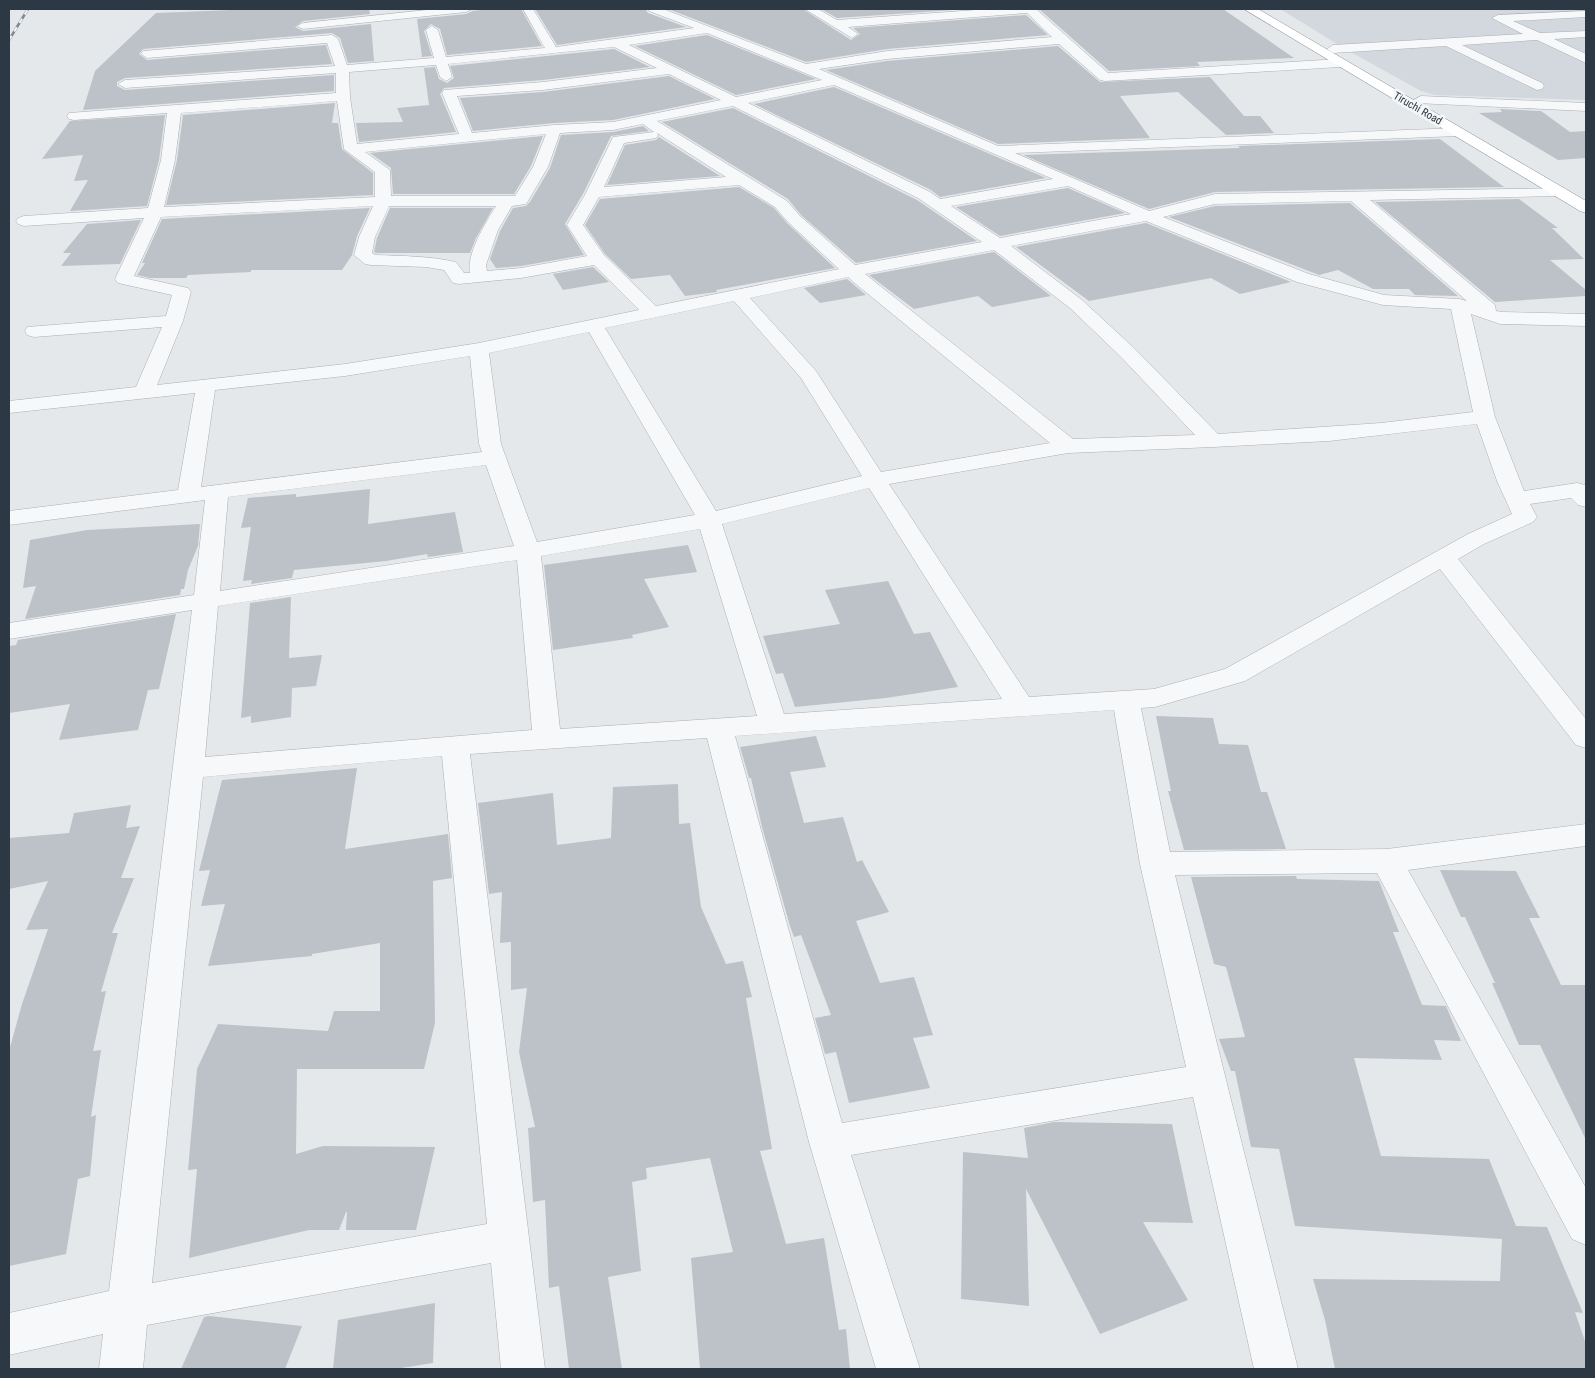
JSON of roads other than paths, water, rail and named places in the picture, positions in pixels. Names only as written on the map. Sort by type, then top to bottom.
[{"type":"highway","name":"Tiruchi Road","points":[[1250,9],[1586,208]]},
{"type":"highway","name":"Tiruchi Road","points":[[1266,9],[1586,194]]},
{"type":"street","points":[[286,28],[466,9]]},
{"type":"street","points":[[529,9],[552,50]]},
{"type":"street","points":[[653,9],[711,30],[836,81],[1182,231],[1302,278],[1383,300],[1459,304],[1500,318],[1586,320]]},
{"type":"street","points":[[810,9],[887,55]]},
{"type":"street","points":[[836,24],[1031,9],[1062,40],[1104,77],[1340,63]]},
{"type":"street","points":[[673,16],[697,12]]},
{"type":"street","points":[[1586,14],[1498,18],[1586,59]]},
{"type":"street","points":[[432,30],[450,93],[467,137]]},
{"type":"street","points":[[126,84],[442,60],[618,44],[711,30]]},
{"type":"street","points":[[1333,49],[1586,34]]},
{"type":"street","points":[[147,54],[332,39],[342,68],[343,97],[351,148],[382,170],[383,201],[367,237],[363,255],[371,260],[426,262],[450,266],[459,278],[480,278],[521,273],[598,259]]},
{"type":"street","points":[[804,68],[887,55],[1062,40]]},
{"type":"street","points":[[1448,42],[1536,86]]},
{"type":"street","points":[[618,44],[924,195],[997,244],[1076,304],[1128,353],[1213,441]]},
{"type":"street","points":[[450,93],[543,86],[670,70]]},
{"type":"street","points":[[615,133],[647,121],[836,81]]},
{"type":"street","points":[[74,116],[343,97]]},
{"type":"street","points":[[1421,100],[1586,107]]},
{"type":"street","points":[[144,392],[174,321],[182,292],[124,279],[155,212],[168,160],[175,108]]},
{"type":"street","points":[[647,121],[780,204],[852,271],[1068,446]]},
{"type":"street","points":[[351,148],[554,129],[615,133],[665,133]]},
{"type":"street","points":[[24,221],[155,212],[383,201],[520,201],[533,182],[550,148],[554,129]]},
{"type":"street","points":[[993,150],[1458,132]]},
{"type":"street","points":[[615,133],[594,193],[575,226],[598,259],[652,313]]},
{"type":"street","points":[[594,193],[739,180]]},
{"type":"street","points":[[937,204],[1070,181]]},
{"type":"street","points":[[9,407],[345,370],[479,349],[852,271],[1147,216],[1215,199],[1558,191]]},
{"type":"street","points":[[1354,195],[1500,318]]},
{"type":"street","points":[[480,278],[477,265],[490,230],[507,201]]},
{"type":"street","points":[[738,295],[809,375],[1022,708]]},
{"type":"street","points":[[190,768],[455,745],[1154,698],[1235,675],[1476,539],[1525,517],[1508,481],[1485,417],[1459,304]]},
{"type":"street","points":[[34,332],[174,321]]},
{"type":"street","points":[[594,325],[709,520],[773,723]]},
{"type":"street","points":[[479,349],[490,444],[528,550],[548,739]]},
{"type":"street","points":[[121,1369],[190,768],[206,600],[202,495],[206,386]]},
{"type":"street","points":[[9,631],[709,520],[875,480],[1068,446],[1327,436],[1485,417]]},
{"type":"street","points":[[9,518],[494,457]]},
{"type":"street","points":[[1516,499],[1583,492]]},
{"type":"street","points":[[1444,557],[1586,738]]},
{"type":"street","points":[[1126,700],[1156,864],[1276,1369]]},
{"type":"street","points":[[718,727],[828,1142],[898,1369]]},
{"type":"street","points":[[455,745],[523,1369]]},
{"type":"street","points":[[1156,864],[1387,860],[1586,835]]},
{"type":"street","points":[[1387,860],[1586,1226]]},
{"type":"street","points":[[828,1142],[1207,1079]]},
{"type":"street","points":[[9,1334],[128,1308],[509,1240]]},
{"type":"railway","points":[[9,40],[28,9]]}]
